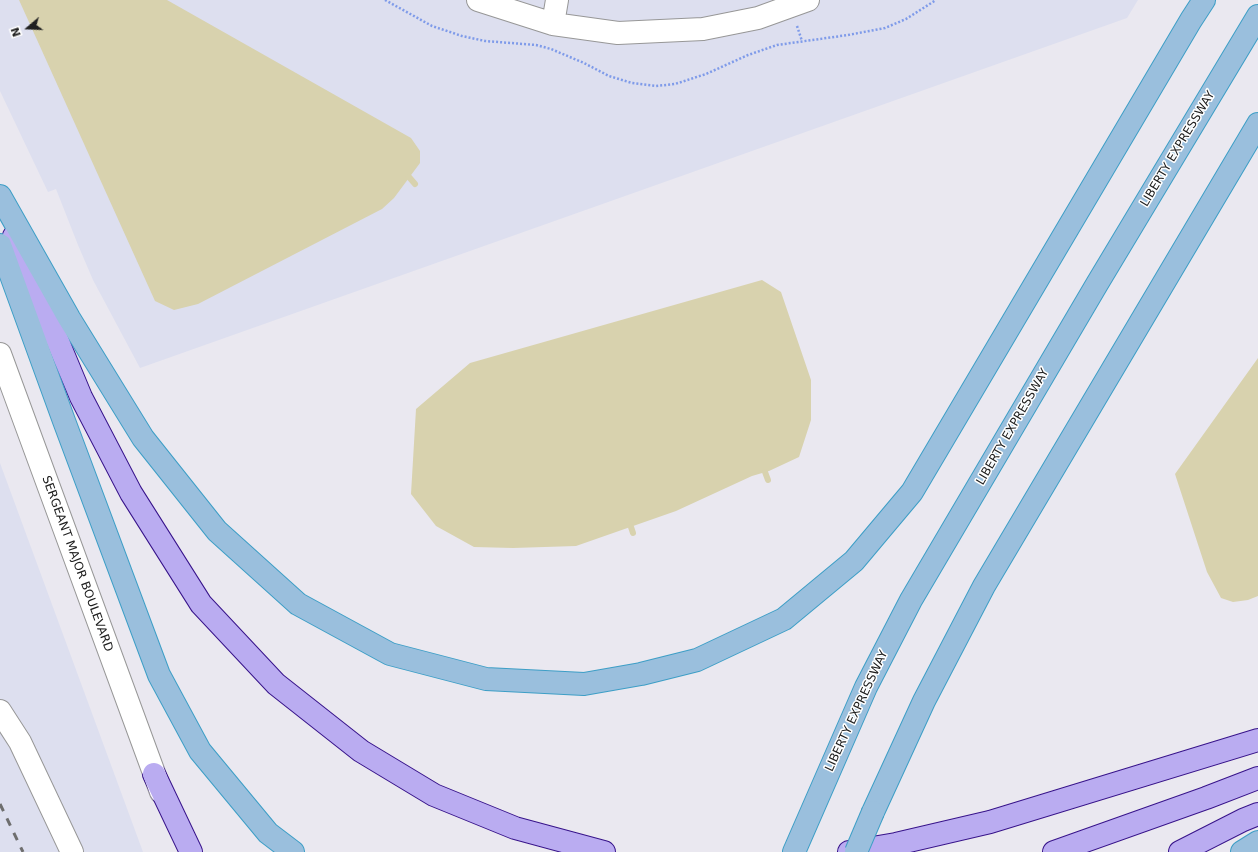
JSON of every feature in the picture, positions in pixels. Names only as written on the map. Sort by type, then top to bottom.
[{"type":"highway","points":[[0,196],[69,318],[143,438],[217,531],[298,604],[390,654],[486,679],[584,684],[641,674],[697,660],[784,619],[854,561],[912,492],[1204,0]]},
{"type":"highway","name":"LIBERTY EXPRESSWAY","points":[[794,852],[866,687],[911,600],[1093,291],[1258,16]]},
{"type":"highway","points":[[856,852],[924,700],[984,586],[1258,124]]},
{"type":"highway","points":[[0,245],[159,675],[200,751],[268,833],[293,852]]},
{"type":"highway","points":[[1242,852],[1258,842]]},
{"type":"main road","points":[[0,203],[81,397],[131,493],[201,604],[276,684],[361,751],[434,795],[516,828],[604,852]]},
{"type":"main road","points":[[849,852],[896,844],[990,822],[1258,740]]},
{"type":"main road","points":[[154,774],[191,852]]},
{"type":"main road","points":[[1054,852],[1258,778]]},
{"type":"main road","points":[[1180,852],[1258,814]]},
{"type":"street","points":[[478,0],[553,24],[618,33],[703,29],[758,18],[808,0]]},
{"type":"street","points":[[553,24],[557,0]]},
{"type":"street","name":"SERGEANT MAJOR BOULEVARD","points":[[0,354],[182,852]]},
{"type":"street","points":[[0,711],[20,742],[72,852]]},
{"type":"shaded area","points":[[0,0],[1138,0],[1127,18],[140,368],[93,280],[56,189],[48,192],[0,91]]},
{"type":"shaded area","points":[[19,0],[167,0],[411,138],[420,151],[420,163],[394,198],[382,209],[198,304],[174,310],[155,301]]},
{"type":"shaded area","points":[[762,280],[781,292],[811,380],[811,420],[799,457],[769,471],[752,476],[676,511],[576,546],[513,548],[474,547],[436,526],[411,494],[416,409],[470,363]]},
{"type":"shaded area","points":[[1258,358],[1258,596],[1248,600],[1233,602],[1221,598],[1207,572],[1175,474]]},
{"type":"shaded area","points":[[0,463],[143,852],[0,852]]},
{"type":"waterway","points":[[409,177],[415,184]]},
{"type":"waterway","points":[[765,472],[768,480]]},
{"type":"waterway","points":[[631,527],[633,533]]},
{"type":"railway","points":[[0,804],[23,852]]}]
